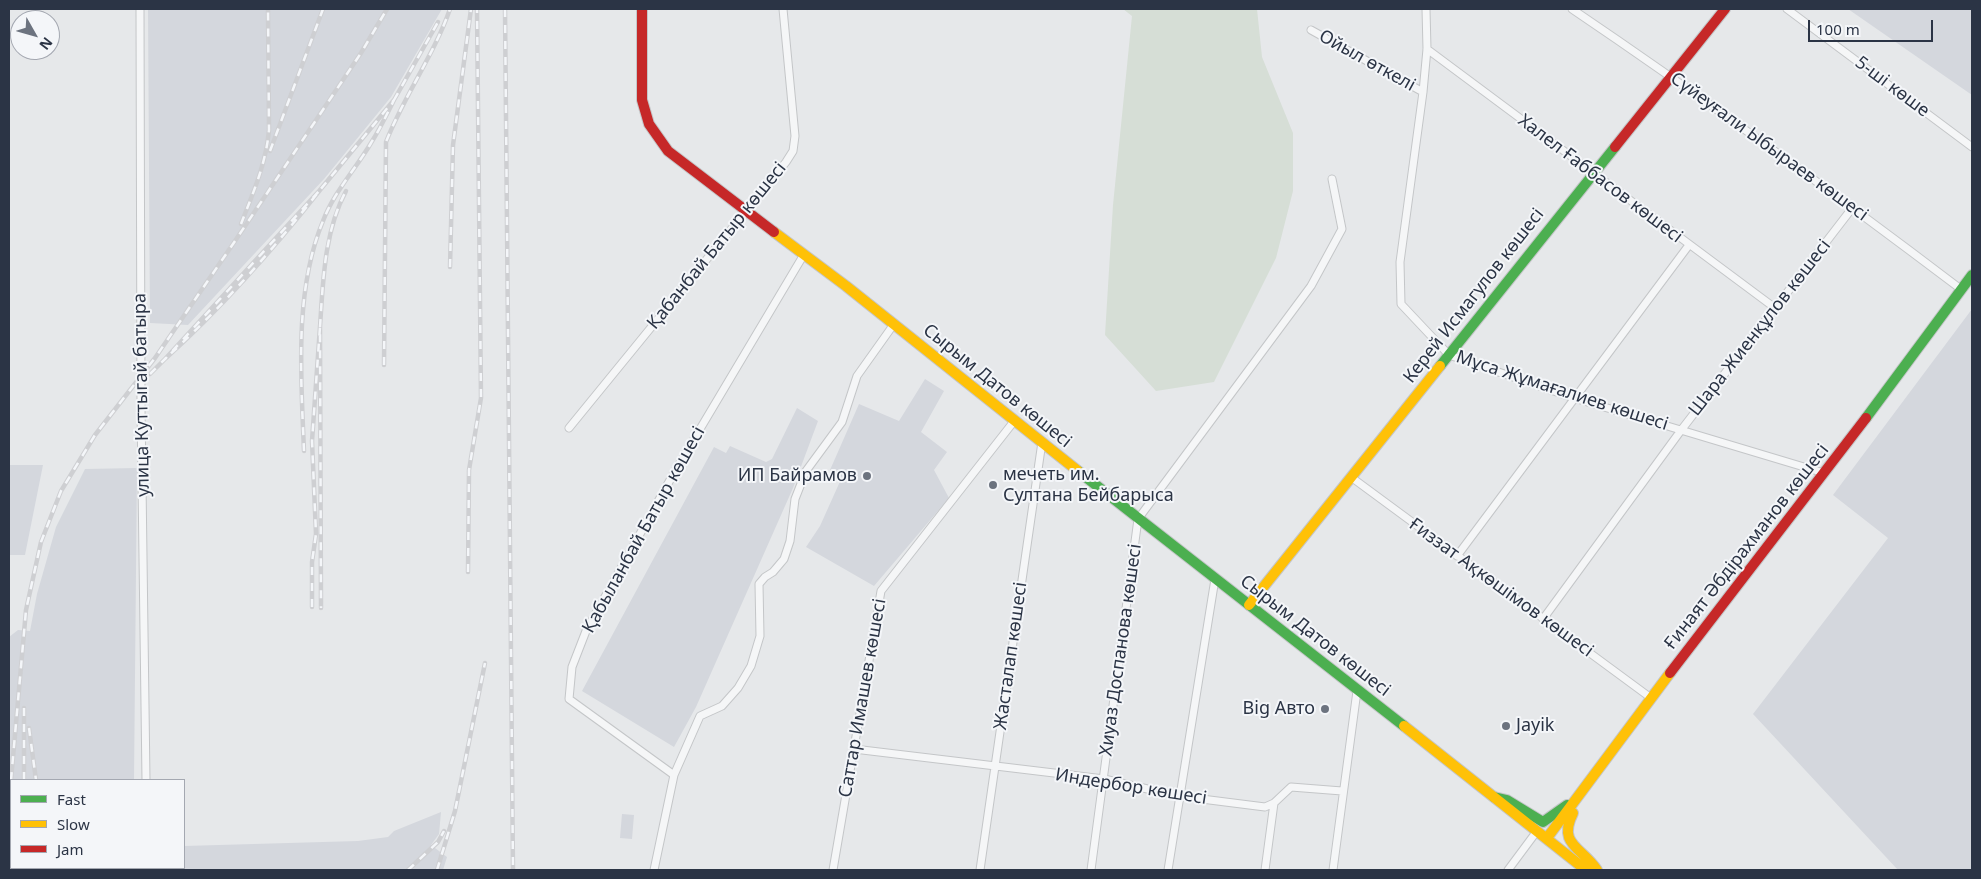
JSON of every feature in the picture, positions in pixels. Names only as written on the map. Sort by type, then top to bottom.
[{"type":"main road","name":"Сырым Датов көшесі","points":[[642,9],[642,100],[649,124],[668,151],[894,324],[1138,519],[1357,691],[1428,744],[1493,798],[1586,870]]},
{"type":"main road","name":"Керей Исмагулов көшесі","points":[[1249,605],[1725,9]]},
{"type":"main road","name":"Ғинаят Әбдірахманов көшесі","points":[[1547,838],[1972,275]]},
{"type":"main road","points":[[1493,798],[1508,800],[1531,818],[1543,822],[1558,814],[1586,788]]},
{"type":"main road","points":[[1586,788],[1565,828],[1572,844],[1593,863],[1597,870]]},
{"type":"street","name":"улица Куттыгай батыра","points":[[140,9],[141,408],[146,779]]},
{"type":"street","name":"Қабанбай Батыр көшесі","points":[[569,428],[786,162],[793,150],[795,136],[783,9]]},
{"type":"street","name":"Мұса Жұмағалиев көшесі","points":[[1426,9],[1427,49],[1423,92],[1400,262],[1401,304],[1449,355],[1574,398],[1824,473]]},
{"type":"street","name":"Сүйеуғали Ыбыраев көшесi","points":[[1572,9],[1854,207],[1962,290]]},
{"type":"street","name":"5-шi көше","points":[[1787,9],[1972,147]]},
{"type":"street","name":"Ойыл өткелі","points":[[1311,30],[1423,92]]},
{"type":"street","name":"Халел Ғаббасов көшесі","points":[[1427,49],[1775,308]]},
{"type":"street","points":[[1138,519],[1311,286],[1342,229],[1332,179]]},
{"type":"street","name":"Шара Жиенқұлов көшесі","points":[[1542,619],[1682,429],[1854,207]]},
{"type":"street","points":[[1457,556],[1689,245]]},
{"type":"street","name":"Қабыланбай Батыр көшесі","points":[[674,775],[569,699],[572,667],[586,631],[676,471],[803,256]]},
{"type":"street","points":[[654,870],[674,775],[700,716],[722,706],[738,688],[751,666],[760,636],[759,584],[784,559],[790,541],[795,499],[806,471],[842,422],[857,376],[894,324]]},
{"type":"street","name":"Саттар Имашев көшесі","points":[[833,870],[881,591],[1015,420]]},
{"type":"street","name":"Жасталап көшесі","points":[[980,870],[1042,442]]},
{"type":"street","name":"Ғиззат Ақкөшімов көшесi","points":[[1351,477],[1651,698]]},
{"type":"street","name":"Хиуаз Доспанова көшесі","points":[[1091,870],[1138,519]]},
{"type":"street","points":[[1168,870],[1178,796],[1215,579]]},
{"type":"street","points":[[1333,870],[1342,791],[1357,691]]},
{"type":"street","name":"Индербор көшесі","points":[[854,749],[1104,779],[1178,796],[1265,806],[1274,803]]},
{"type":"street","points":[[1264,870],[1274,803],[1291,787],[1342,791]]},
{"type":"street","points":[[1508,870],[1537,831]]},
{"type":"shaded area","points":[[148,9],[442,9],[391,97],[324,179],[188,325],[150,323]]},
{"type":"shaded area","points":[[1123,9],[1257,9],[1262,57],[1293,133],[1293,191],[1276,258],[1214,382],[1156,391],[1105,335],[1113,205],[1132,16]]},
{"type":"shaded area","points":[[1848,9],[1972,9],[1972,95]]},
{"type":"shaded area","points":[[1972,309],[1972,870],[1898,870],[1753,714],[1888,538],[1833,495]]},
{"type":"shaded area","points":[[925,379],[944,391],[921,432],[947,452],[934,470],[949,498],[874,586],[806,547],[820,526],[842,477],[830,470],[859,404],[899,421]]},
{"type":"shaded area","points":[[797,408],[818,421],[793,488],[696,707],[674,747],[582,691],[714,447],[726,453],[730,446],[766,462],[772,459]]},
{"type":"shaded area","points":[[9,465],[43,465],[25,555],[9,555]]},
{"type":"shaded area","points":[[137,468],[134,779],[10,779],[10,869],[134,870],[9,870],[9,637],[18,630],[30,631],[37,594],[56,527],[85,469]]},
{"type":"shaded area","points":[[441,812],[439,834],[431,845],[447,857],[443,870],[167,870],[185,869],[185,846],[358,841],[388,837],[394,831]]},
{"type":"shaded area","points":[[622,814],[634,815],[632,839],[620,838]]},
{"type":"railway","points":[[241,224],[265,155],[269,130],[268,9]]},
{"type":"railway","points":[[270,151],[323,9]]},
{"type":"railway","points":[[11,779],[26,610],[41,542],[61,491],[95,435],[155,358],[233,244],[361,53],[387,9]]},
{"type":"railway","points":[[384,365],[386,142],[401,108],[436,43],[450,9]]},
{"type":"railway","points":[[450,267],[453,145],[471,9]]},
{"type":"railway","points":[[468,572],[469,470],[481,398],[477,9]]},
{"type":"railway","points":[[505,9],[513,870]]},
{"type":"railway","points":[[394,100],[438,22]]},
{"type":"railway","points":[[304,451],[301,364],[303,305],[307,276],[314,248],[323,221],[333,200],[365,153],[394,100],[320,190]]},
{"type":"railway","points":[[150,374],[320,190],[284,235],[246,277],[166,358]]},
{"type":"railway","points":[[320,327],[329,240],[333,223],[346,191]]},
{"type":"railway","points":[[312,607],[312,562],[316,534],[312,441],[320,327],[321,608]]},
{"type":"railway","points":[[437,870],[455,811],[485,663]]},
{"type":"railway","points":[[24,708],[24,779]]},
{"type":"railway","points":[[29,728],[36,779]]},
{"type":"railway","points":[[9,812],[10,797]]},
{"type":"railway","points":[[408,870],[438,842],[444,831]]},
{"type":"railway","points":[[9,839],[9,870]]},
{"type":"traffic: fast","points":[[1440,366],[1615,147]]},
{"type":"traffic: fast","points":[[1866,418],[1972,275]]},
{"type":"traffic: fast","points":[[1078,471],[1404,726]]},
{"type":"traffic: fast","points":[[1494,797],[1507,800],[1543,822],[1567,805]]},
{"type":"traffic: slow","points":[[774,232],[846,286],[1078,471]]},
{"type":"traffic: slow","points":[[1249,605],[1440,366]]},
{"type":"traffic: slow","points":[[1547,838],[1670,673]]},
{"type":"traffic: slow","points":[[1404,726],[1586,870]]},
{"type":"traffic: slow","points":[[1573,813],[1568,832],[1570,839],[1573,845],[1597,870]]},
{"type":"traffic: jam","points":[[642,9],[642,100],[649,124],[668,151],[774,232]]},
{"type":"traffic: jam","points":[[1615,147],[1725,9]]},
{"type":"traffic: jam","points":[[1670,673],[1866,418]]},
{"type":"place","name":"ИП Байрамов","points":[[867,476]]},
{"type":"place","name":"мечеть им. Султана Бейбарыса","points":[[993,485]]},
{"type":"place","name":"Big Авто","points":[[1325,709]]},
{"type":"place","name":"Jayik","points":[[1506,726]]}]
